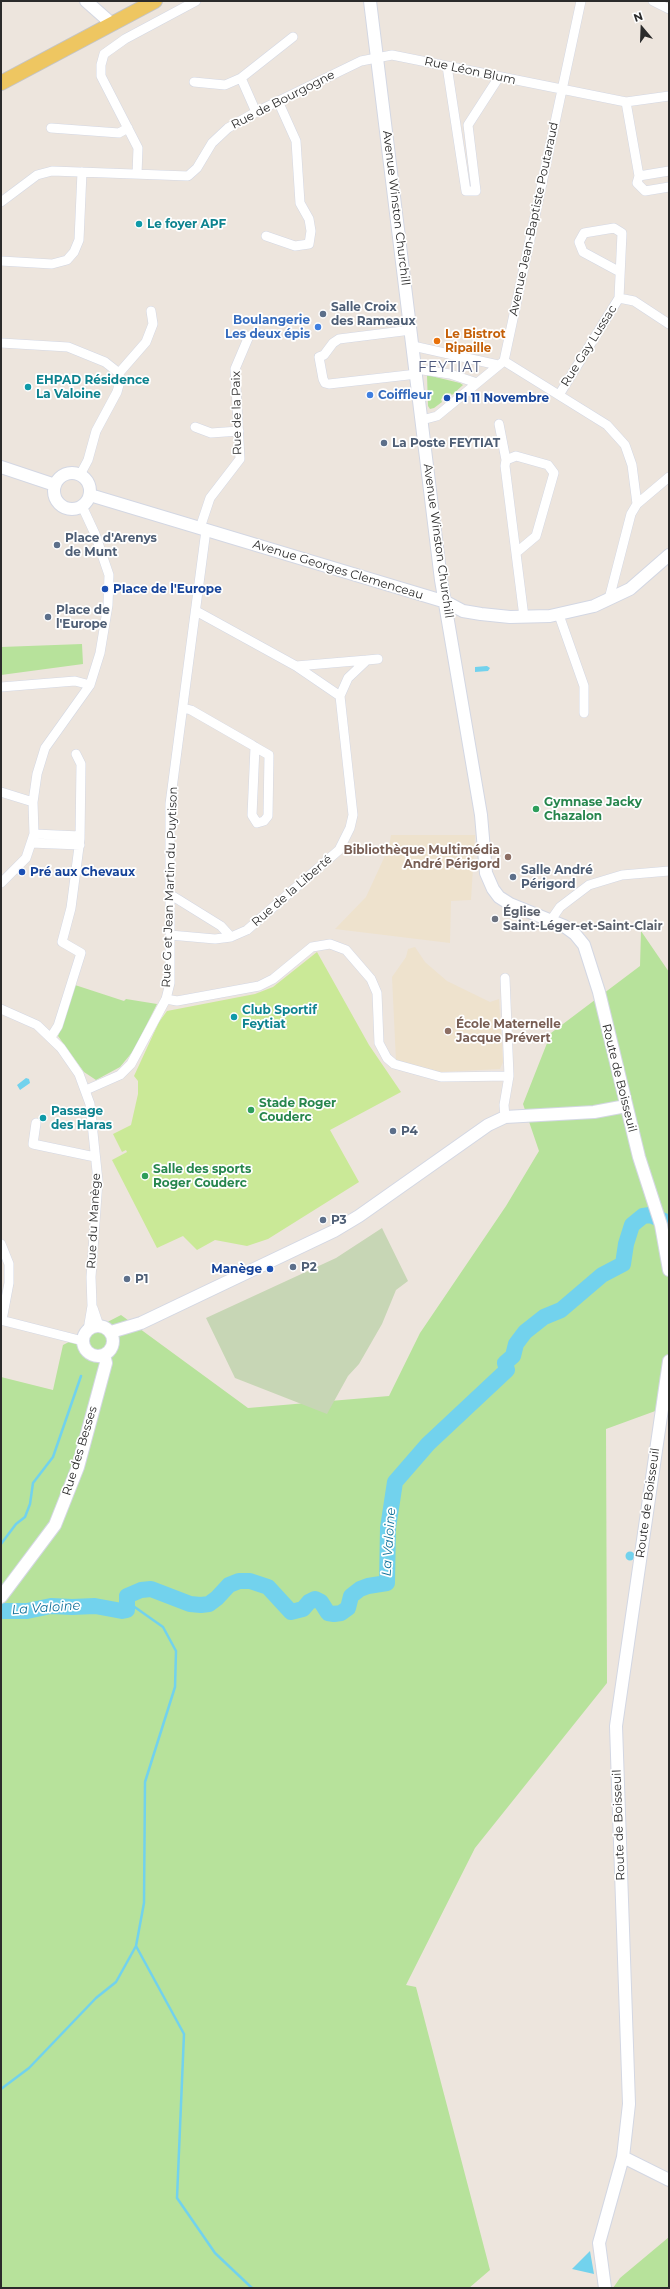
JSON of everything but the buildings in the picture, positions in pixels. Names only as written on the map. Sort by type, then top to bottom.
[{"type":"main road","points":[[1,83],[155,1]]},
{"type":"main road","name":"Avenue Winston Churchill","points":[[370,1],[441,580],[446,602],[481,815],[486,873],[493,889],[499,897],[510,904],[533,913]]},
{"type":"main road","points":[[88,2],[112,24]]},
{"type":"main road","points":[[1,467],[55,485]]},
{"type":"main road","points":[[69,473],[80,475],[88,483],[90,494],[82,506],[72,509],[61,505],[55,496],[55,485],[63,476],[69,473]]},
{"type":"main road","name":"Avenue Georges Clemenceau","points":[[90,494],[446,602],[463,611],[481,614],[524,617],[559,615],[594,606],[630,589],[669,555]]},
{"type":"main road","name":"Route de Boisseuil","points":[[533,913],[551,920],[575,934],[584,945],[589,957],[626,1106],[660,1225],[669,1270]]},
{"type":"main road","points":[[140,1323],[113,1346],[98,1355],[85,1349],[90,1332],[108,1329],[111,1332],[140,1323],[334,1231],[359,1216],[488,1125],[505,1117],[594,1112],[626,1106]]},
{"type":"main road","points":[[111,1332],[113,1346]]},
{"type":"main road","name":"Rue des Besses","points":[[1,1597],[56,1525],[78,1466],[101,1382],[98,1355]]},
{"type":"main road","name":"Route de Boisseuil","points":[[605,2288],[599,2243],[623,2157],[629,2104],[616,1726],[669,1361]]},
{"type":"main road","points":[[623,2157],[669,2180]]},
{"type":"street","points":[[1,202],[37,175],[52,171],[137,174],[138,148],[101,76],[104,54],[125,39],[196,1]]},
{"type":"street","name":"Avenue Jean-Baptiste Poutaraud","points":[[501,363],[581,1]]},
{"type":"street","points":[[653,1],[669,8]]},
{"type":"street","points":[[194,82],[225,85],[241,78],[293,37]]},
{"type":"street","name":"Rue Léon Blum","points":[[378,58],[392,55],[626,102],[669,96]]},
{"type":"street","name":"Rue de Bourgogne","points":[[137,174],[188,176],[197,168],[212,143],[228,128],[278,101],[361,62],[378,58]]},
{"type":"street","points":[[447,66],[466,191],[476,192],[468,125],[499,77]]},
{"type":"street","points":[[241,78],[256,112]]},
{"type":"street","points":[[266,236],[295,246],[309,244],[311,231],[310,219],[300,203],[296,140],[278,101]]},
{"type":"street","points":[[626,102],[639,176],[637,183],[645,191],[669,187]]},
{"type":"street","points":[[456,122],[468,125]]},
{"type":"street","points":[[51,128],[119,133],[128,128]]},
{"type":"street","points":[[639,176],[669,171]]},
{"type":"street","points":[[1,261],[52,264],[66,260],[74,252],[79,240],[82,172]]},
{"type":"street","name":"Rue Gay Lussac","points":[[559,395],[619,298],[622,233],[614,228],[584,233],[579,242],[583,252],[620,272]]},
{"type":"street","points":[[619,298],[634,301],[669,324]]},
{"type":"street","points":[[119,372],[146,342],[153,324],[150,311]]},
{"type":"street","points":[[411,330],[339,339],[333,343],[324,355],[319,357],[325,383],[329,384],[416,371],[450,374],[477,383]]},
{"type":"street","name":"Rue de la Paix","points":[[203,529],[210,498],[240,459],[235,369],[249,336]]},
{"type":"street","points":[[1,343],[68,347],[105,362],[119,372],[120,381],[117,392],[96,431],[88,460],[80,475]]},
{"type":"street","points":[[413,346],[501,363],[559,395],[607,425],[624,445],[632,465],[636,504]]},
{"type":"street","points":[[422,420],[437,416],[501,363]]},
{"type":"street","points":[[499,424],[506,460],[505,466],[524,617]]},
{"type":"street","points":[[195,427],[211,433],[239,431]]},
{"type":"street","points":[[506,460],[516,456],[548,465],[554,473],[536,536],[517,552]]},
{"type":"street","points":[[610,599],[631,514],[636,504],[669,477]]},
{"type":"street","points":[[1,883],[26,858],[34,834],[33,802],[37,774],[46,748],[90,685],[100,653],[108,605],[109,575],[95,534],[82,506]]},
{"type":"street","name":"Rue G et Jean Martin du Puytison","points":[[86,1090],[106,1082],[124,1072],[139,1052],[166,999],[170,983],[170,804],[196,611],[203,529]]},
{"type":"street","points":[[196,611],[296,666],[340,696],[342,688],[348,678],[367,660]]},
{"type":"street","points":[[559,615],[584,686],[584,713]]},
{"type":"street","points":[[296,666],[378,659]]},
{"type":"street","points":[[1,686],[75,681],[90,685]]},
{"type":"street","name":"Rue de la Liberté","points":[[170,935],[215,938],[231,936],[247,930],[331,858],[344,841],[353,815],[340,696]]},
{"type":"street","points":[[183,708],[191,710],[269,755],[268,816],[264,821],[257,823],[252,815],[255,747]]},
{"type":"street","points":[[51,1037],[58,1026],[81,953],[62,942],[71,908],[80,840],[81,764],[76,754]]},
{"type":"street","points":[[1,792],[33,802]]},
{"type":"street","points":[[34,834],[80,840]]},
{"type":"street","points":[[32,843],[80,840]]},
{"type":"street","points":[[551,920],[560,907],[589,885],[622,875],[669,871]]},
{"type":"street","points":[[171,894],[221,926],[231,936]]},
{"type":"street","points":[[166,999],[177,1001],[259,986],[273,979],[312,948],[330,944],[346,950],[371,979],[376,993],[379,1043],[387,1058],[394,1064],[441,1076],[509,1076]]},
{"type":"street","points":[[505,978],[509,1076],[504,1105],[505,1117]]},
{"type":"street","name":"Rue du Manège","points":[[1,1009],[37,1025],[51,1037],[70,1060],[86,1090],[93,1122],[98,1181],[91,1277],[92,1306],[90,1332]]},
{"type":"street","points":[[36,1123],[33,1144],[95,1157]]},
{"type":"street","points":[[1,1244],[9,1264],[9,1283],[2,1320],[90,1332]]},
{"type":"shaded area","points":[[391,835],[475,835],[471,900],[451,901],[450,943],[335,929],[366,897],[389,847]]},
{"type":"shaded area","name":"École Maternelle Jacque Prévert","points":[[415,947],[425,962],[447,981],[490,1002],[499,999],[503,1062],[500,1069],[440,1072],[396,1061],[392,977],[406,957],[408,949]]},
{"type":"green space","points":[[427,375],[463,385],[452,395],[450,393],[441,399],[442,402],[430,409],[428,406]]},
{"type":"green space","points":[[82,644],[83,664],[1,675],[1,647]]},
{"type":"green space","points":[[641,931],[669,972],[669,1406],[606,1429],[607,1683],[475,1848],[406,1985],[416,1987],[490,2270],[469,2288],[1,2288],[1,1377],[53,1390],[63,1345],[121,1315],[248,1408],[389,1396],[420,1333],[506,1206],[539,1151],[523,1104],[551,1033],[640,966]]},
{"type":"green space","name":"Stade Roger Couderc","points":[[317,952],[369,1045],[401,1092],[330,1130],[359,1182],[268,1239],[247,1246],[215,1240],[197,1250],[183,1236],[157,1248],[112,1160],[127,1152],[126,1150],[122,1152],[113,1134],[131,1125],[138,1094],[138,1081],[134,1076],[159,1022],[167,1011],[255,994],[273,987]]},
{"type":"green space","points":[[75,985],[124,1001],[126,999],[157,1004],[134,1050],[120,1067],[96,1080],[84,1072],[58,1036]]},
{"type":"green space","points":[[382,1228],[408,1281],[396,1290],[382,1324],[359,1364],[348,1376],[327,1414],[235,1378],[206,1318],[336,1258]]},
{"type":"green space","points":[[669,2237],[669,2288],[613,2288],[620,2278]]},
{"type":"water","points":[[487,666],[490,668],[488,671],[475,672],[475,667]]},
{"type":"water","points":[[26,1078],[29,1079],[30,1083],[20,1090],[17,1085]]},
{"type":"water","points":[[649,1212],[650,1215],[646,1219],[643,1216],[632,1225],[626,1244],[623,1264],[602,1275],[561,1310],[544,1317],[525,1332],[517,1342],[507,1370],[428,1444],[395,1482],[388,1528],[387,1583],[368,1586],[354,1593],[348,1608],[334,1614],[329,1613],[321,1602],[315,1599],[309,1602],[303,1609],[291,1612],[268,1587],[250,1581],[239,1581],[229,1585],[209,1604],[190,1604],[151,1589],[141,1590],[128,1596],[127,1610],[122,1611],[95,1606],[51,1606],[27,1611],[1,1611],[3,1606],[24,1609],[48,1601],[86,1604],[96,1601],[120,1608],[124,1605],[123,1599],[126,1593],[149,1585],[180,1593],[193,1602],[203,1601],[217,1594],[230,1581],[245,1578],[269,1585],[290,1607],[299,1606],[309,1597],[319,1596],[324,1600],[330,1611],[343,1607],[353,1590],[368,1582],[380,1583],[384,1580],[386,1524],[393,1473],[409,1464],[423,1445],[457,1413],[470,1396],[503,1369],[510,1356],[514,1341],[526,1327],[566,1303],[597,1270],[619,1264],[623,1243],[632,1219]]},
{"type":"water","points":[[628,1552],[632,1552],[634,1556],[632,1560],[628,1560],[626,1558],[626,1554]]},
{"type":"water","points":[[590,2251],[594,2274],[572,2269]]},
{"type":"waterway","name":"La Valoine","points":[[1,1611],[27,1611],[51,1606],[95,1606],[122,1611],[127,1610],[127,1596],[141,1590],[151,1589],[190,1604],[201,1605],[209,1604],[229,1585],[239,1581],[250,1581],[268,1587],[291,1612],[303,1609],[309,1602],[315,1599],[321,1602],[328,1613],[341,1613],[348,1608],[351,1596],[360,1589],[387,1583],[388,1528],[395,1482],[428,1444],[507,1370],[505,1363],[513,1356],[516,1344],[525,1332],[544,1317],[561,1310],[602,1275],[623,1264],[626,1244],[632,1225],[643,1216],[650,1215],[669,1223]]},
{"type":"waterway","points":[[1,1544],[16,1524],[25,1517],[30,1504],[33,1483],[53,1457],[81,1376]]},
{"type":"waterway","points":[[129,1603],[163,1627],[176,1651],[175,1687],[145,1782],[144,1903],[136,1946],[184,2034],[177,2198],[215,2253],[252,2288]]},
{"type":"waterway","points":[[1,2089],[29,2068],[96,1998],[116,1982],[136,1946]]},
{"type":"place","name":"Le foyer APF","points":[[139,224]]},
{"type":"place","name":"Salle Croix des Rameaux","points":[[323,314]]},
{"type":"place","name":"Boulangerie Les deux épis","points":[[318,327]]},
{"type":"place","name":"Le Bistrot Ripaille","points":[[437,341]]},
{"type":"place","name":"EHPAD Résidence La Valoine","points":[[28,387]]},
{"type":"place","name":"Coiffleur","points":[[370,395]]},
{"type":"place","name":"Pl 11 Novembre","points":[[447,398]]},
{"type":"place","name":"La Poste FEYTIAT","points":[[384,443]]},
{"type":"place","name":"Place d'Arenys de Munt","points":[[57,545]]},
{"type":"place","name":"PIace de l'Europe","points":[[105,589]]},
{"type":"place","name":"Place de l'Europe","points":[[48,617]]},
{"type":"place","name":"Gymnase Jacky Chazalon","points":[[536,809]]},
{"type":"place","name":"Bibliothèque Multimédia André Périgord","points":[[508,857]]},
{"type":"place","name":"Pré aux Chevaux","points":[[22,872]]},
{"type":"place","name":"Salle André Périgord","points":[[513,877]]},
{"type":"place","name":"Église Saint-Léger-et-Saint-Clair","points":[[495,919]]},
{"type":"place","name":"Club Sportif Feytiat","points":[[234,1017]]},
{"type":"place","name":"École Maternelle Jacque Prévert","points":[[448,1031]]},
{"type":"place","name":"Stade Roger Couderc","points":[[251,1110]]},
{"type":"place","name":"Passage des Haras","points":[[43,1118]]},
{"type":"place","name":"P4","points":[[393,1131]]},
{"type":"place","name":"Salle des sports Roger Couderc","points":[[145,1176]]},
{"type":"place","name":"P3","points":[[323,1220]]},
{"type":"place","name":"P2","points":[[293,1267]]},
{"type":"place","name":"Manège","points":[[270,1269]]},
{"type":"place","name":"P1","points":[[127,1279]]},
{"type":"district","name":"FEYTIAT","points":[[450,368]]}]
